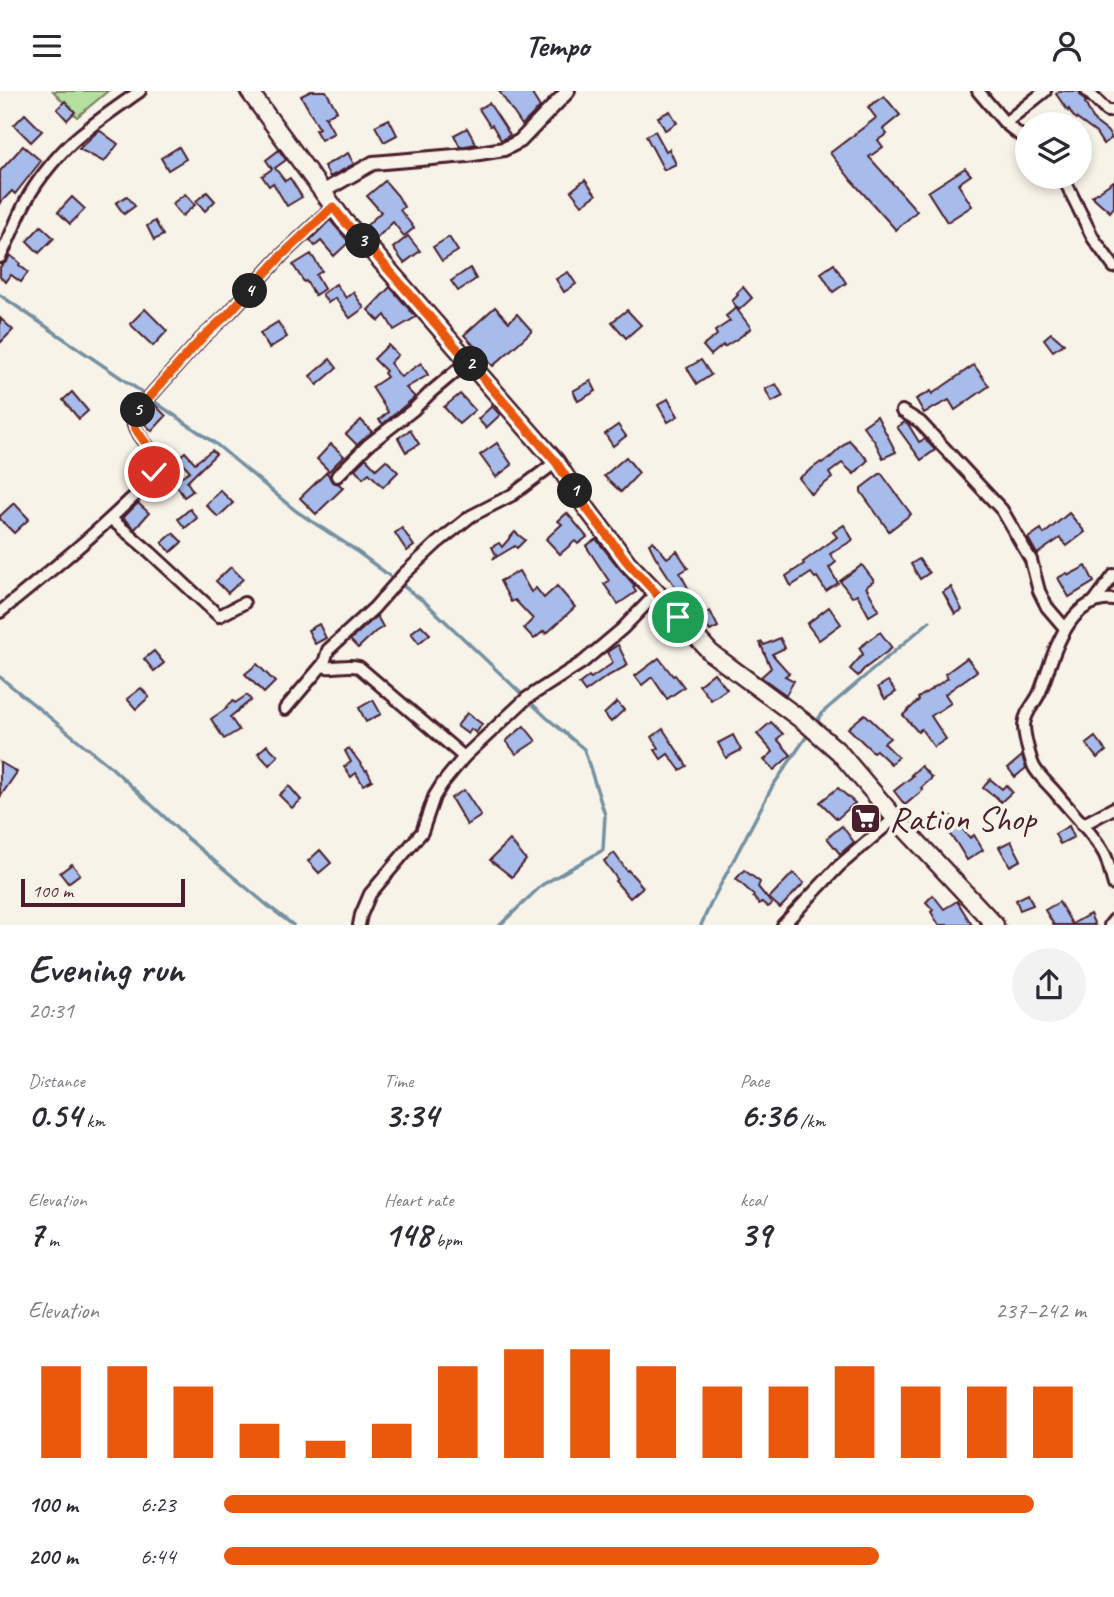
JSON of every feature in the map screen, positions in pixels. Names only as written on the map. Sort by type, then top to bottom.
[{"type":"main road","points":[[248,91],[344,221],[556,462],[628,563],[711,653],[807,724],[839,752],[895,818],[995,925]]},
{"type":"street","points":[[0,257],[27,199],[53,164],[76,137],[140,91]]},
{"type":"street","points":[[322,193],[373,163],[504,149],[520,141],[568,91]]},
{"type":"street","points":[[978,91],[1015,132]]},
{"type":"street","points":[[1005,123],[1045,91]]},
{"type":"street","points":[[1087,91],[1107,111],[1114,111]]},
{"type":"street","points":[[1069,189],[1093,238],[1114,267]]},
{"type":"street","points":[[0,612],[111,519],[148,482],[156,462],[152,450],[135,428],[132,421],[134,414],[202,338],[230,312],[282,255],[333,207]]},
{"type":"street","points":[[337,476],[368,445],[413,410],[468,361]]},
{"type":"street","points":[[902,411],[920,422],[1002,510],[1031,560],[1039,591],[1047,607],[1065,628]]},
{"type":"street","points":[[285,709],[324,663],[328,650],[374,608],[403,575],[437,543],[471,516],[512,495],[556,462]]},
{"type":"street","points":[[111,519],[219,616],[244,603]]},
{"type":"street","points":[[1093,603],[1114,575]]},
{"type":"street","points":[[359,925],[370,894],[422,832],[434,797],[464,757],[527,698],[583,662],[622,629],[657,593]]},
{"type":"street","points":[[1114,600],[1107,599],[1082,609],[1065,628],[1024,726],[1034,767],[1093,837],[1105,855],[1114,885]]},
{"type":"street","points":[[324,663],[326,667],[333,668],[348,665],[359,667],[464,757]]},
{"type":"street","points":[[1082,825],[1114,808]]},
{"type":"street","points":[[783,925],[839,866],[895,818]]},
{"type":"street","points":[[1110,925],[1114,920]]},
{"type":"green space","points":[[53,91],[108,91],[77,117]]},
{"type":"building","points":[[311,91],[326,91],[337,111],[325,117],[334,133],[321,140],[315,130],[319,128],[301,96]]},
{"type":"building","points":[[499,91],[530,91],[540,107],[522,125]]},
{"type":"building","points":[[1060,91],[1079,91],[1090,112],[1068,111],[1056,94]]},
{"type":"building","points":[[884,96],[900,115],[883,129],[887,134],[878,140],[883,147],[869,157],[917,211],[896,230],[830,153],[876,118],[868,107]]},
{"type":"building","points":[[65,101],[75,112],[67,120],[57,109]]},
{"type":"building","points":[[489,103],[510,135],[501,140],[479,109]]},
{"type":"building","points":[[670,111],[677,123],[665,130],[658,117]]},
{"type":"building","points":[[25,114],[42,131],[31,142],[14,125]]},
{"type":"building","points":[[1092,117],[1112,138],[1103,144],[1092,130]]},
{"type":"building","points":[[389,119],[397,135],[384,142],[375,126]]},
{"type":"building","points":[[467,128],[476,144],[460,147],[454,135]]},
{"type":"building","points":[[99,130],[118,144],[104,162],[79,149]]},
{"type":"building","points":[[655,131],[666,151],[669,149],[676,164],[664,170],[646,136]]},
{"type":"building","points":[[23,146],[41,161],[15,194],[12,191],[0,203],[0,171]]},
{"type":"building","points":[[179,147],[186,159],[168,170],[161,158]]},
{"type":"building","points":[[279,150],[286,160],[275,168],[285,181],[290,178],[302,197],[287,206],[273,183],[269,186],[262,176],[272,169],[266,160]]},
{"type":"building","points":[[348,153],[354,164],[330,177],[324,166]]},
{"type":"building","points":[[965,168],[971,175],[958,184],[972,206],[947,222],[928,192]]},
{"type":"building","points":[[585,180],[596,195],[582,205],[571,191]]},
{"type":"building","points":[[385,181],[398,196],[404,207],[400,210],[414,228],[404,236],[393,222],[376,239],[365,227],[381,212],[367,196]]},
{"type":"building","points":[[1114,181],[1114,207],[1110,212],[1092,196]]},
{"type":"building","points":[[207,192],[215,201],[205,211],[196,201]]},
{"type":"building","points":[[185,194],[195,205],[182,216],[172,204]]},
{"type":"building","points":[[127,196],[135,206],[124,214],[116,203]]},
{"type":"building","points":[[72,197],[85,209],[70,224],[58,212]]},
{"type":"building","points":[[330,220],[349,242],[334,256],[321,241],[315,246],[310,240]]},
{"type":"building","points":[[155,221],[163,235],[154,240],[147,226]]},
{"type":"building","points":[[41,226],[54,238],[39,253],[27,241]]},
{"type":"building","points":[[408,236],[420,251],[404,263],[393,248]]},
{"type":"building","points":[[449,237],[458,251],[442,261],[433,247]]},
{"type":"building","points":[[311,254],[322,271],[316,275],[324,289],[315,295],[293,265]]},
{"type":"building","points":[[10,255],[28,272],[21,282],[11,275],[6,282],[0,277],[0,267]]},
{"type":"building","points":[[834,264],[846,283],[833,292],[821,273]]},
{"type":"building","points":[[470,268],[476,279],[458,291],[451,281]]},
{"type":"building","points":[[568,272],[576,284],[564,292],[556,279]]},
{"type":"building","points":[[336,284],[346,298],[353,292],[364,308],[350,318],[335,298],[328,303],[322,294]]},
{"type":"building","points":[[390,287],[416,317],[394,330],[385,315],[379,321],[368,310]]},
{"type":"building","points":[[743,287],[752,298],[739,310],[732,301]]},
{"type":"building","points":[[495,307],[509,322],[517,314],[532,331],[493,366],[464,335]]},
{"type":"building","points":[[736,308],[751,328],[711,355],[703,346],[717,335],[715,331],[730,321],[726,316]]},
{"type":"building","points":[[145,309],[167,331],[153,346],[130,324]]},
{"type":"building","points":[[627,310],[641,325],[626,338],[612,322]]},
{"type":"building","points":[[0,318],[13,330],[0,343]]},
{"type":"building","points":[[278,322],[287,337],[269,348],[260,333]]},
{"type":"building","points":[[1051,333],[1064,344],[1053,351],[1044,339]]},
{"type":"building","points":[[388,345],[398,355],[390,363],[401,377],[421,363],[428,375],[406,388],[415,397],[383,424],[379,420],[388,412],[372,387],[387,377],[384,373],[386,371],[374,359]]},
{"type":"building","points":[[330,359],[337,368],[317,385],[310,376]]},
{"type":"building","points":[[701,360],[711,375],[697,384],[687,368]]},
{"type":"building","points":[[974,365],[989,386],[955,410],[949,400],[924,413],[916,399],[931,391],[932,394]]},
{"type":"building","points":[[591,381],[596,391],[578,401],[573,391]]},
{"type":"building","points":[[776,384],[783,396],[772,402],[765,389]]},
{"type":"building","points":[[72,392],[88,411],[79,419],[63,400]]},
{"type":"building","points":[[460,394],[475,410],[459,424],[444,407]]},
{"type":"building","points":[[668,399],[678,416],[668,422],[658,405]]},
{"type":"building","points":[[154,404],[166,416],[152,431],[141,420]]},
{"type":"building","points":[[492,406],[500,415],[486,428],[478,419]]},
{"type":"building","points":[[877,416],[896,452],[883,458],[863,426]]},
{"type":"building","points":[[361,420],[372,432],[357,445],[346,434]]},
{"type":"building","points":[[905,422],[919,442],[925,439],[935,450],[921,460],[897,427]]},
{"type":"building","points":[[618,425],[626,436],[613,446],[605,434]]},
{"type":"building","points":[[410,430],[419,444],[406,452],[398,438]]},
{"type":"building","points":[[849,440],[868,460],[854,474],[842,463],[829,473],[832,478],[811,494],[799,478],[830,458]]},
{"type":"building","points":[[497,443],[512,465],[496,477],[480,455]]},
{"type":"building","points":[[331,444],[344,456],[329,471],[317,459]]},
{"type":"building","points":[[212,450],[216,454],[187,482],[193,491],[184,497],[174,481],[190,471],[178,458],[185,452],[195,463]]},
{"type":"building","points":[[626,457],[639,473],[621,492],[604,476]]},
{"type":"building","points":[[366,458],[376,469],[386,460],[398,472],[383,487],[369,473],[363,478],[355,469]]},
{"type":"building","points":[[327,472],[332,482],[343,488],[316,514],[300,498]]},
{"type":"building","points":[[881,473],[911,514],[889,531],[861,492],[861,488]]},
{"type":"building","points":[[220,490],[233,503],[218,517],[206,505]]},
{"type":"building","points":[[14,503],[29,519],[14,533],[0,516]]},
{"type":"building","points":[[138,503],[149,513],[135,529],[123,518]]},
{"type":"building","points":[[190,509],[197,518],[185,528],[178,519]]},
{"type":"building","points":[[567,513],[587,537],[578,544],[575,541],[560,554],[546,539],[562,524],[558,521]]},
{"type":"building","points":[[1069,513],[1085,532],[1067,546],[1060,538],[1037,554],[1028,538],[1041,529],[1044,534]]},
{"type":"building","points":[[844,525],[853,540],[830,554],[836,562],[829,568],[838,583],[826,591],[811,573],[791,586],[786,576],[837,537],[833,532]]},
{"type":"building","points":[[402,528],[414,546],[407,551],[395,533]]},
{"type":"building","points":[[515,532],[525,540],[517,548],[515,546],[493,559],[496,555],[492,547],[499,543],[502,547]]},
{"type":"building","points":[[173,533],[182,542],[171,552],[162,543]]},
{"type":"building","points":[[596,539],[635,586],[633,587],[636,592],[618,604],[604,584],[609,581],[586,546]]},
{"type":"building","points":[[653,541],[667,558],[677,551],[688,568],[680,573],[694,599],[682,606],[669,591],[676,588],[649,544]]},
{"type":"building","points":[[919,559],[929,573],[920,579],[911,564]]},
{"type":"building","points":[[862,565],[874,581],[866,587],[879,610],[869,616],[857,594],[852,597],[840,581]]},
{"type":"building","points":[[1086,566],[1094,582],[1069,597],[1058,578]]},
{"type":"building","points":[[231,567],[243,579],[228,593],[216,581]]},
{"type":"building","points":[[519,571],[531,592],[536,588],[544,598],[557,586],[575,607],[546,634],[544,631],[534,639],[524,628],[533,619],[515,600],[511,602],[500,581]]},
{"type":"building","points":[[951,587],[962,610],[955,614],[943,592]]},
{"type":"building","points":[[829,607],[841,624],[819,640],[807,624]]},
{"type":"building","points":[[710,611],[718,627],[710,631],[700,616]]},
{"type":"building","points":[[377,616],[383,627],[358,648],[350,640]]},
{"type":"building","points":[[319,624],[326,638],[315,644],[308,630]]},
{"type":"building","points":[[421,625],[430,634],[419,643],[411,633]]},
{"type":"building","points":[[880,632],[892,648],[858,676],[850,669],[863,654],[859,648]]},
{"type":"building","points":[[780,638],[785,648],[772,654],[789,673],[785,676],[794,681],[786,695],[761,677],[771,668],[760,643],[764,645]]},
{"type":"building","points":[[618,645],[628,665],[585,692],[579,684],[613,663],[607,652]]},
{"type":"building","points":[[154,651],[164,663],[154,671],[144,659]]},
{"type":"building","points":[[659,658],[684,687],[667,699],[652,677],[642,685],[635,676]]},
{"type":"building","points":[[967,658],[977,671],[945,694],[951,703],[931,716],[946,739],[934,747],[921,729],[918,732],[903,715],[918,698],[948,678],[945,674]]},
{"type":"building","points":[[257,664],[275,682],[264,693],[245,674]]},
{"type":"building","points":[[714,673],[727,689],[711,700],[699,685]]},
{"type":"building","points":[[888,681],[896,692],[885,699],[878,687]]},
{"type":"building","points":[[141,688],[149,697],[136,709],[127,699]]},
{"type":"building","points":[[247,695],[251,700],[230,717],[239,730],[224,739],[211,719],[233,701],[235,703]]},
{"type":"building","points":[[373,700],[381,714],[366,722],[359,708]]},
{"type":"building","points":[[617,702],[624,710],[611,722],[604,714]]},
{"type":"building","points":[[467,713],[482,724],[476,733],[471,729],[468,734],[457,726]]},
{"type":"building","points":[[865,714],[890,738],[884,743],[898,757],[891,764],[876,750],[873,752],[848,728]]},
{"type":"building","points":[[771,722],[783,734],[777,739],[791,755],[774,770],[764,760],[773,752],[757,734]]},
{"type":"building","points":[[524,726],[536,741],[516,754],[506,741]]},
{"type":"building","points":[[663,729],[687,766],[680,770],[668,754],[661,759],[655,750],[659,748],[652,737]]},
{"type":"building","points":[[733,735],[741,750],[726,758],[718,743]]},
{"type":"building","points":[[1095,737],[1106,751],[1097,758],[1086,744]]},
{"type":"building","points":[[267,745],[278,756],[269,765],[258,753]]},
{"type":"building","points":[[349,748],[372,780],[363,785],[356,773],[351,777],[344,767],[351,762],[345,751]]},
{"type":"building","points":[[1022,756],[1026,768],[1015,777],[1008,768]]},
{"type":"building","points":[[0,762],[17,772],[0,797]]},
{"type":"building","points":[[921,766],[932,778],[921,788],[923,790],[905,805],[894,791]]},
{"type":"building","points":[[990,779],[1002,789],[1006,785],[1012,792],[1001,802],[983,788]]},
{"type":"building","points":[[289,786],[301,800],[292,808],[279,795]]},
{"type":"building","points":[[838,788],[855,803],[837,819],[820,802]]},
{"type":"building","points":[[464,790],[481,816],[467,825],[451,798]]},
{"type":"building","points":[[951,816],[970,838],[974,835],[983,850],[967,860],[941,824]]},
{"type":"building","points":[[842,826],[854,842],[840,854],[827,838]]},
{"type":"building","points":[[1069,826],[1074,837],[1060,844],[1055,834]]},
{"type":"building","points":[[510,840],[526,860],[512,877],[490,860]]},
{"type":"building","points":[[1011,841],[1021,860],[1010,866],[999,847]]},
{"type":"building","points":[[320,850],[331,863],[319,873],[308,861]]},
{"type":"building","points":[[614,853],[643,887],[630,898],[615,881],[617,879],[604,861]]},
{"type":"building","points":[[72,864],[80,874],[68,883],[60,873]]},
{"type":"building","points":[[744,870],[760,882],[758,887],[772,904],[768,907],[762,902],[759,904],[754,895],[736,879]]},
{"type":"building","points":[[793,873],[804,883],[780,908],[769,898]]},
{"type":"building","points":[[1028,894],[1033,905],[1020,910],[1016,900]]},
{"type":"building","points":[[933,895],[944,909],[957,901],[972,925],[939,925],[931,912],[933,910],[926,902]]},
{"type":"building","points":[[1059,902],[1072,924],[1090,914],[1095,925],[1054,925],[1045,910]]},
{"type":"waterway","points":[[0,295],[146,395]]},
{"type":"waterway","points":[[152,400],[216,444],[296,511],[351,547],[426,603],[547,718],[584,749],[605,815],[603,850],[542,885],[500,925]]},
{"type":"waterway","points":[[815,724],[823,712],[930,621]]},
{"type":"waterway","points":[[0,677],[112,768],[187,838],[293,925]]},
{"type":"waterway","points":[[701,925],[772,787],[809,733]]},
{"type":"place","name":"Ration Shop","points":[[866,818]]},
{"type":"route","points":[[154,472],[156,462],[152,450],[135,428],[132,421],[134,414],[202,338],[230,312],[282,255],[333,207],[556,462],[628,563],[678,617]]}]
